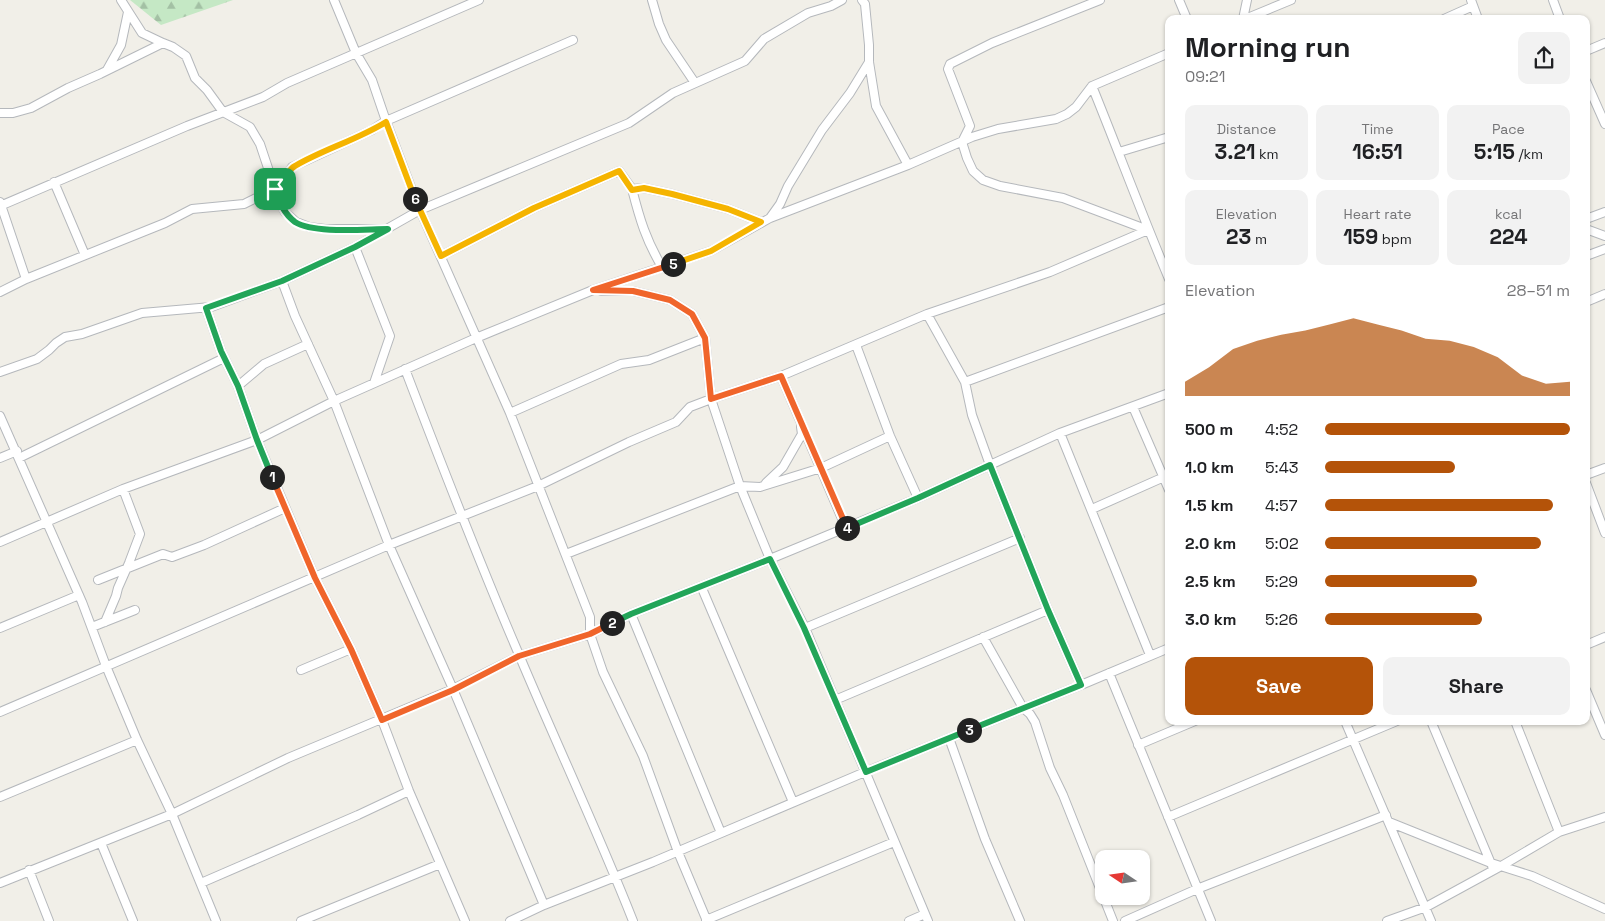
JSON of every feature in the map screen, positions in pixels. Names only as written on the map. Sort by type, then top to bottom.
[{"type":"street","points":[[121,0],[142,33],[173,46],[186,56],[195,78],[207,90],[222,112],[250,127],[260,144],[279,201],[285,212],[296,222],[309,227],[350,230],[388,229]]},
{"type":"street","points":[[334,0],[356,53],[372,80],[420,210],[510,413],[590,617],[590,634],[603,672],[643,756],[678,852],[706,921],[894,842]]},
{"type":"street","points":[[26,279],[1,204],[187,126],[263,97],[287,83],[469,2],[479,0]]},
{"type":"street","points":[[652,0],[666,40],[695,83]]},
{"type":"street","points":[[0,372],[37,359],[65,337],[82,334],[142,313],[206,308],[282,281],[355,247],[420,210],[629,123],[673,93],[745,60],[764,39],[808,13],[842,0]]},
{"type":"street","points":[[862,0],[865,4],[869,37],[868,62],[876,106],[908,165]]},
{"type":"street","points":[[1100,0],[992,43],[950,64],[948,69],[970,126],[962,142],[973,171],[983,180],[1000,186],[1063,198],[1148,230]]},
{"type":"street","points":[[1179,0],[1185,15]]},
{"type":"street","points":[[1244,15],[1246,0]]},
{"type":"street","points":[[1254,15],[1291,0]]},
{"type":"street","points":[[1553,0],[1559,15]]},
{"type":"street","points":[[1451,15],[1472,3],[1476,15]]},
{"type":"street","points":[[107,70],[121,45],[128,12]]},
{"type":"street","points":[[0,292],[26,279],[164,223],[192,209],[244,204],[282,185],[292,167],[386,122],[573,40]]},
{"type":"street","points":[[0,112],[13,113],[31,108],[68,88],[163,43]]},
{"type":"street","points":[[1590,49],[1605,43]]},
{"type":"street","points":[[0,542],[123,489],[257,440],[334,401],[476,338],[593,290],[711,251],[770,218],[908,165],[972,137],[998,129],[1056,119],[1076,107],[1092,86],[1165,54]]},
{"type":"street","points":[[770,218],[822,130],[850,93],[868,62]]},
{"type":"street","points":[[1092,86],[1165,270]]},
{"type":"street","points":[[1590,90],[1605,124]]},
{"type":"street","points":[[1119,152],[1165,138]]},
{"type":"street","points":[[441,256],[534,208],[619,171],[632,190],[643,228],[662,268]]},
{"type":"street","points":[[54,182],[85,255]]},
{"type":"street","points":[[632,190],[644,188],[672,194],[728,209],[761,222]]},
{"type":"street","points":[[1590,218],[1605,212]]},
{"type":"street","points":[[0,712],[390,545],[538,486],[629,442],[676,422],[690,407],[781,376],[927,314],[1050,272],[1148,230]]},
{"type":"street","points":[[1590,230],[1605,236]]},
{"type":"street","points":[[355,247],[390,336],[374,384]]},
{"type":"street","points":[[1590,255],[1605,249]]},
{"type":"street","points":[[282,281],[295,316],[334,401],[390,545],[544,905]]},
{"type":"street","points":[[593,290],[633,291],[670,300],[692,314],[705,338],[711,399],[740,486],[770,559],[804,628],[926,918],[910,921]]},
{"type":"street","points":[[1590,300],[1605,294]]},
{"type":"street","points":[[206,308],[224,358],[238,386],[257,440],[285,508],[315,578],[351,649],[382,720],[409,791],[465,921]]},
{"type":"street","points":[[965,382],[1165,308]]},
{"type":"street","points":[[927,314],[965,382],[972,415],[990,465],[1048,610],[1081,685]]},
{"type":"street","points":[[510,413],[621,364],[649,360],[705,338]]},
{"type":"street","points":[[238,386],[264,364],[308,344]]},
{"type":"street","points":[[856,345],[890,436],[918,498]]},
{"type":"street","points":[[0,458],[18,454],[224,358]]},
{"type":"street","points":[[405,369],[519,656],[615,876],[632,921]]},
{"type":"street","points":[[781,376],[846,528]]},
{"type":"street","points":[[0,883],[172,814],[288,758],[453,690],[519,656],[590,634],[631,614],[918,498],[1060,433],[1165,395]]},
{"type":"street","points":[[1092,509],[1164,477],[1133,407]]},
{"type":"street","points":[[0,416],[79,595],[137,740],[172,814],[216,921]]},
{"type":"street","points":[[765,485],[783,467],[802,434],[801,425]]},
{"type":"street","points":[[1060,433],[1150,655]]},
{"type":"street","points":[[566,554],[740,486],[760,487],[821,468],[890,436]]},
{"type":"street","points":[[1590,474],[1605,468]]},
{"type":"street","points":[[105,622],[140,534],[123,489]]},
{"type":"street","points":[[1590,494],[1605,533]]},
{"type":"street","points":[[98,580],[162,554],[172,557],[204,545],[285,508]]},
{"type":"street","points":[[804,628],[1020,538]]},
{"type":"street","points":[[701,586],[794,802]]},
{"type":"street","points":[[0,628],[79,595]]},
{"type":"street","points":[[92,627],[135,610]]},
{"type":"street","points":[[835,700],[1048,610]]},
{"type":"street","points":[[631,614],[721,833]]},
{"type":"street","points":[[983,637],[1023,708],[1035,722],[1050,768],[1113,921]]},
{"type":"street","points":[[1590,643],[1605,637]]},
{"type":"street","points":[[301,670],[351,649]]},
{"type":"street","points":[[510,921],[544,905],[678,852],[866,772],[1165,649]]},
{"type":"street","points":[[1109,673],[1211,921]]},
{"type":"street","points":[[1590,699],[1605,735]]},
{"type":"street","points":[[1138,745],[1186,725]]},
{"type":"street","points":[[1346,725],[1431,921]]},
{"type":"street","points":[[1168,817],[1388,725]]},
{"type":"street","points":[[1433,725],[1493,866]]},
{"type":"street","points":[[1517,725],[1559,832]]},
{"type":"street","points":[[949,738],[985,839],[1020,921]]},
{"type":"street","points":[[0,797],[137,740]]},
{"type":"street","points":[[201,883],[409,791]]},
{"type":"street","points":[[1503,866],[1559,832],[1605,816]]},
{"type":"street","points":[[1125,921],[1197,889],[1388,819],[1493,866],[1503,866],[1532,876],[1605,909]]},
{"type":"street","points":[[101,843],[133,921]]},
{"type":"street","points":[[301,921],[440,864]]},
{"type":"street","points":[[1387,921],[1426,907],[1493,866]]},
{"type":"street","points":[[29,870],[49,921]]},
{"type":"green space","points":[[130,0],[233,0],[161,25]]},
{"type":"route","points":[[386,122],[416,202],[441,256],[534,208],[619,171],[632,190],[644,188],[672,194],[728,209],[761,222],[711,251],[593,290],[633,291],[670,300],[692,314],[705,338],[711,399],[781,376],[846,528],[990,465],[1048,610],[1081,685],[866,772],[804,628],[770,559],[631,614],[590,634],[519,656],[453,690],[382,720],[351,649],[315,578],[257,440],[238,386],[221,351],[206,308],[282,281],[355,247],[388,229],[350,230],[309,227],[296,222],[285,212],[275,189],[282,185],[292,167],[386,122]]}]
